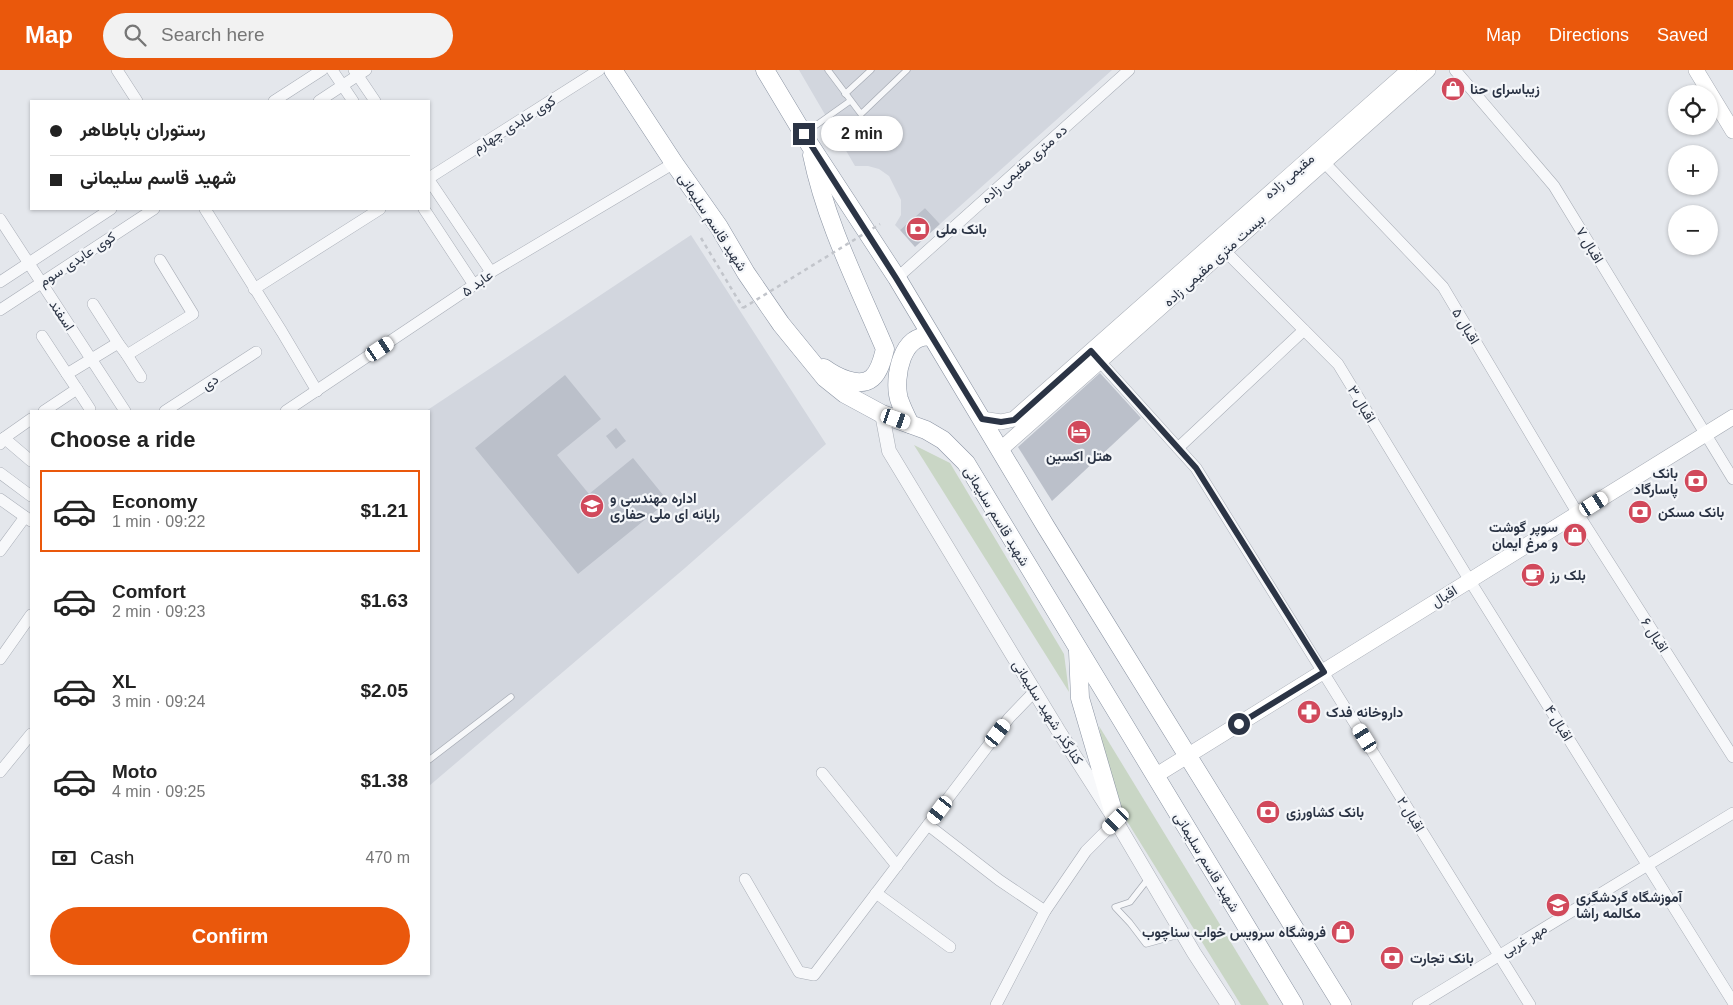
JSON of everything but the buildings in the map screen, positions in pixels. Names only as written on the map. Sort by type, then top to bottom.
[{"type":"highway","name":"شهید قاسم سلیمانی","points":[[614,70],[674,163],[719,227],[746,273],[781,324],[810,357],[825,378],[845,394],[882,414],[926,430],[943,440],[966,463],[1294,1005]]},
{"type":"highway","points":[[766,70],[807,139],[896,278],[1342,1005]]},
{"type":"highway","points":[[807,139],[828,217],[885,348],[881,364],[872,378],[863,381],[851,381],[831,373],[810,357]]},
{"type":"highway","points":[[910,424],[899,398],[898,375],[900,362],[912,342],[924,336],[932,337]]},
{"type":"highway","points":[[1078,648],[1080,698],[1116,821]]},
{"type":"main road","name":"مقیمی زاده","points":[[1319,158],[1409,70]]},
{"type":"main road","name":"بیست متری مقیمی زاده","points":[[1000,450],[1095,356],[1319,158],[1428,70]]},
{"type":"main road","points":[[1696,70],[1733,131]]},
{"type":"main road","points":[[982,419],[1001,422],[1014,420],[1095,356]]},
{"type":"main road","name":"اقبال","points":[[1155,776],[1733,417]]},
{"type":"street","points":[[116,70],[135,100]]},
{"type":"street","points":[[276,100],[322,70]]},
{"type":"street","points":[[332,70],[352,100]]},
{"type":"street","name":"کوی عابدی چهارم","points":[[430,178],[599,70]]},
{"type":"street","name":"ده متری مقیمی زاده","points":[[896,278],[1129,70]]},
{"type":"street","name":"اقبال ۷","points":[[1455,70],[1554,186],[1733,479]]},
{"type":"street","points":[[320,100],[360,72],[374,100]]},
{"type":"street","name":"اقبال ۵","points":[[1319,158],[1443,287],[1578,514]]},
{"type":"street","name":"عابد ۵","points":[[288,410],[491,272],[674,163]]},
{"type":"street","points":[[430,180],[491,272]]},
{"type":"street","name":"کوی عابدی سوم","points":[[0,282],[109,210]]},
{"type":"street","name":"کوی عابدی سوم","points":[[0,310],[152,210]]},
{"type":"street","points":[[206,210],[317,391]]},
{"type":"street","points":[[254,289],[378,210]]},
{"type":"street","points":[[425,210],[474,285]]},
{"type":"street","name":"اسفند","points":[[0,219],[124,410]]},
{"type":"street","name":"اقبال ۳","points":[[1220,246],[1338,364],[1470,580]]},
{"type":"street","points":[[127,355],[193,314],[160,260]]},
{"type":"street","points":[[93,304],[141,377]]},
{"type":"street","points":[[1178,448],[1304,330]]},
{"type":"street","points":[[42,336],[90,409]]},
{"type":"street","points":[[68,374],[118,343]]},
{"type":"street","name":"دی","points":[[166,410],[256,352]]},
{"type":"street","name":"اقبال ۲","points":[[1095,356],[1196,468],[1530,1005]]},
{"type":"street","points":[[46,410],[77,389]]},
{"type":"street","name":"کنارگذر شهید سلیمانی","points":[[882,414],[889,451],[1228,1005]]},
{"type":"street","points":[[30,421],[2,441],[30,461]]},
{"type":"street","points":[[0,473],[30,495]]},
{"type":"street","points":[[0,498],[28,519],[0,551]]},
{"type":"street","name":"اقبال ۶","points":[[1578,514],[1733,757]]},
{"type":"street","name":"اقبال ۴","points":[[1470,580],[1733,1002]]},
{"type":"street","points":[[0,659],[30,616]]},
{"type":"street","points":[[745,879],[799,972],[814,975],[1010,718],[1035,691]]},
{"type":"street","points":[[0,772],[30,735]]},
{"type":"street","points":[[822,772],[896,866]]},
{"type":"street","name":"مهر غربی","points":[[1418,1005],[1733,813]]},
{"type":"street","points":[[996,1005],[1045,911],[1086,851],[1116,821]]},
{"type":"street","points":[[928,825],[999,880],[1045,911]]},
{"type":"street","points":[[876,893],[950,947]]},
{"type":"lane","points":[[828,70],[861,114],[908,70]]},
{"type":"lane","points":[[845,94],[872,70]]},
{"type":"lane","points":[[807,139],[850,101]]},
{"type":"lane","points":[[430,759],[511,697]]},
{"type":"lane","points":[[1150,877],[1130,902],[1115,907],[1146,944],[1183,933]]},
{"type":"path","points":[[701,238],[743,308],[880,224]]},
{"type":"shaded area","points":[[799,70],[1112,70],[940,224],[925,208],[900,230],[895,225],[901,215],[901,200],[889,176],[879,169],[868,166],[855,166]]},
{"type":"shaded area","name":"اداره مهندسی و رایانه ای ملی حفاری","points":[[691,235],[826,444],[685,568],[430,785],[430,410],[428,410]]},
{"type":"green space","points":[[914,445],[950,463],[1064,654],[1069,692]]},
{"type":"green space","points":[[1099,726],[1269,1005],[1241,1005],[1112,797]]},
{"type":"place","name":"زیباسرای حنا","points":[[1453,89]]},
{"type":"place","name":"بانک ملی","points":[[918,229]]},
{"type":"place","name":"هتل اکسین","points":[[1079,432]]},
{"type":"place","name":"بانک پاسارگاد","points":[[1696,481]]},
{"type":"place","name":"اداره مهندسی و رایانه ای ملی حفاری","points":[[592,506]]},
{"type":"place","name":"بانک مسکن","points":[[1640,512]]},
{"type":"place","name":"سوپر گوشت و مرغ ایمان","points":[[1575,535]]},
{"type":"place","name":"بلک رز","points":[[1533,575]]},
{"type":"place","name":"داروخانه فدک","points":[[1309,712]]},
{"type":"place","name":"بانک کشاورزی","points":[[1268,812]]},
{"type":"place","name":"آموزشگاه گردشگری مکالمه راشا","points":[[1558,905]]},
{"type":"place","name":"فروشگاه سرویس خواب سناچوب","points":[[1343,932]]},
{"type":"place","name":"بانک تجارت","points":[[1392,958]]},
{"type":"route","points":[[804,134],[896,278],[982,419],[1001,422],[1014,420],[1091,351],[1196,468],[1324,672],[1239,724]]}]
